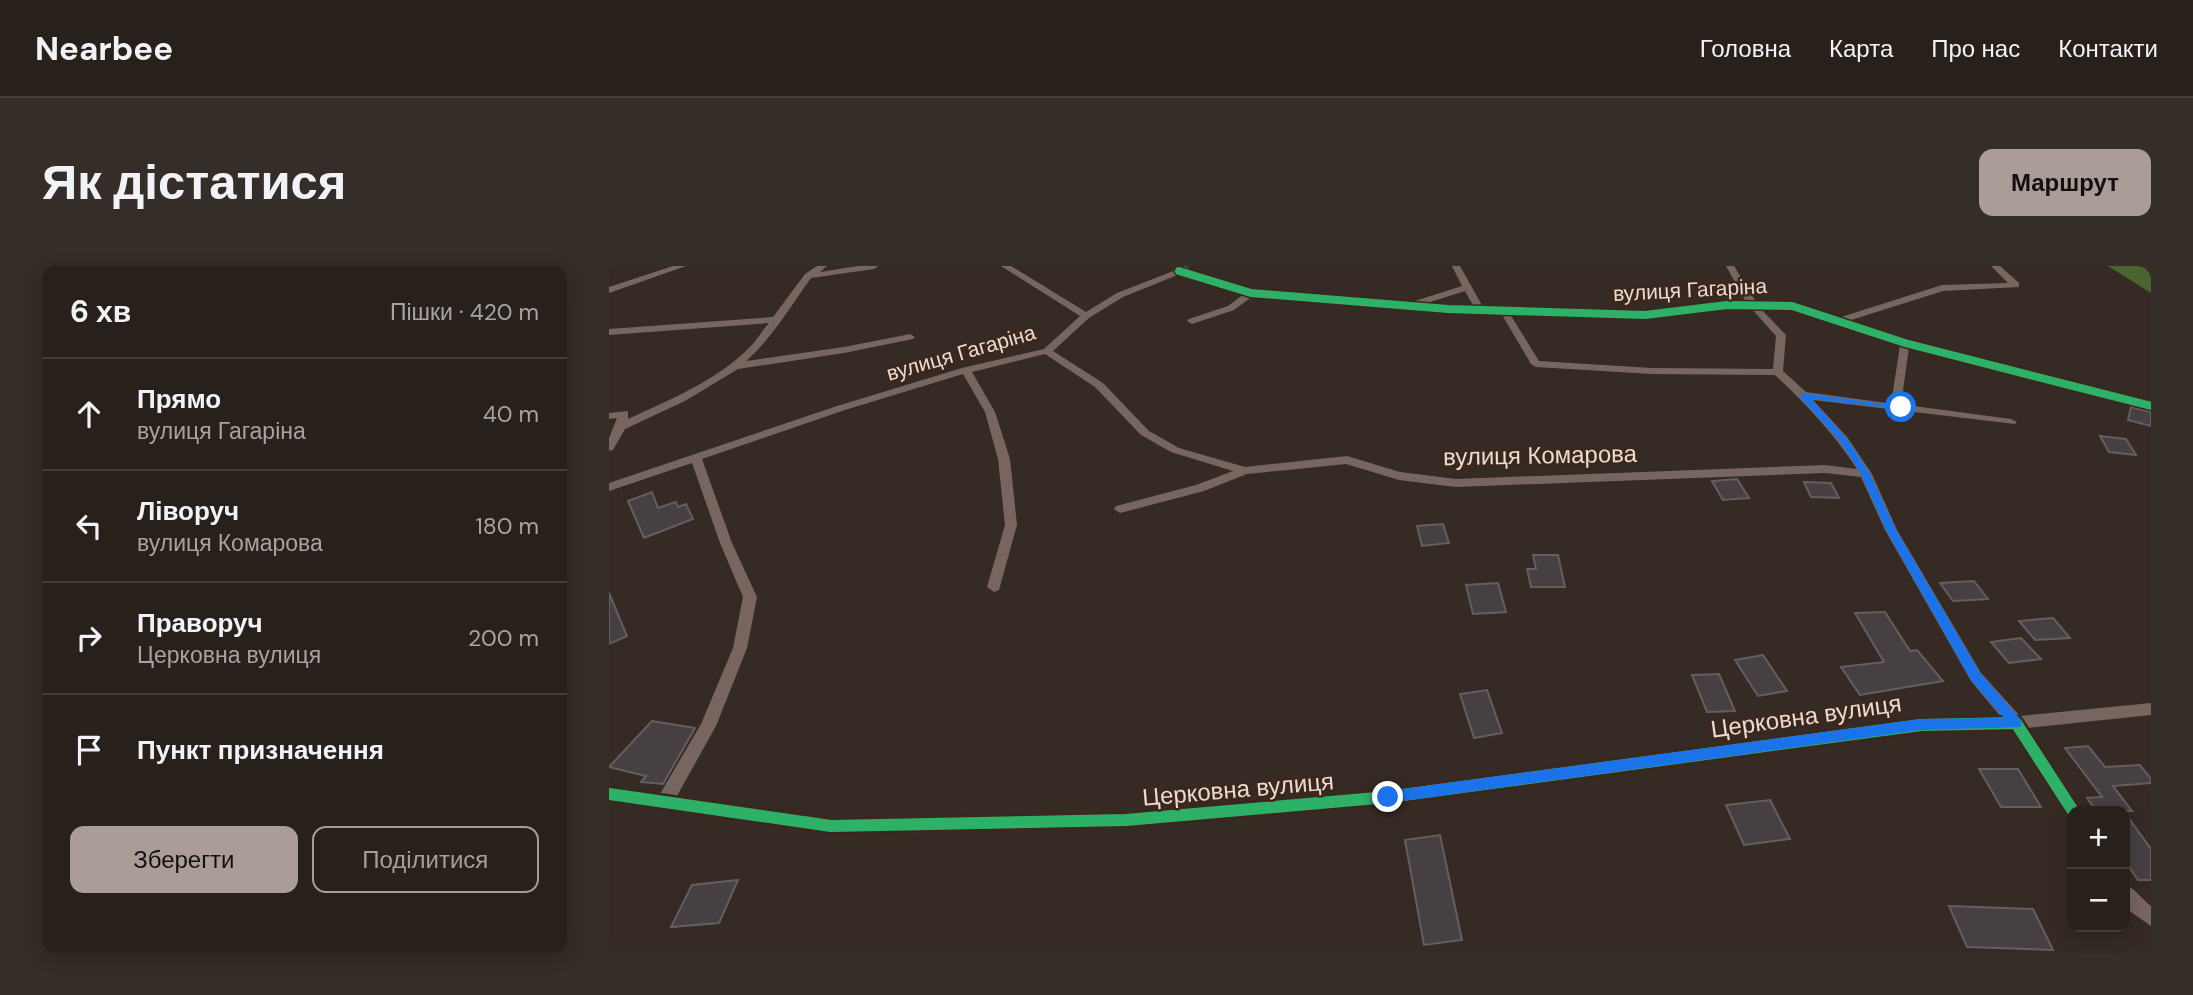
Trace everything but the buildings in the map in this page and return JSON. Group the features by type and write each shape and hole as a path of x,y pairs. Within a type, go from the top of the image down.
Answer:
{"street":[{"path":"609,290 683,266"},
{"path":"621,427 681,399 735,366 754,349 793,294 809,276 823,266"},
{"path":"809,276 874,266"},
{"path":"1005,266 1086,316"},
{"path":"1456,266 1480,310"},
{"name":"вулиця Гагаріна","path":"1730,266 1752,304 1781,335 1778,372"},
{"path":"1839,321 1942,288 2016,285 1995,266"},
{"name":"вулиця Гагаріна","path":"609,487 841,408 965,370 1047,351 1086,316 1121,295 1185,268 1251,293 1504,312 1645,315 1752,304 1792,306 1905,343 2151,406"},
{"path":"1410,306 1467,287"},
{"path":"1192,321 1231,308 1251,293"},
{"path":"1504,312 1536,364 1652,372 1778,372 1843,439 1865,474 1891,530 1976,677 2016,723 2070,806"},
{"path":"609,332 778,318"},
{"path":"735,366 845,350 909,337"},
{"path":"1901,407 1897,398 1905,343"},
{"name":"вулиця Комарова","path":"1047,351 1099,385 1145,433 1175,450 1245,471 1347,460 1399,476 1456,483 1825,469 1865,474"},
{"path":"965,370 991,412 1005,459 1011,525 994,587"},
{"path":"1803,396 2011,422"},
{"path":"609,416 624,414 621,427 609,448"},
{"path":"664,801 708,726 740,648 750,597 726,543 696,458"},
{"path":"1120,509 1200,488 1245,471"},
{"path":"2016,723 2151,709"},
{"name":"Церковна вулиця","path":"609,794 831,826 1126,820 1388,797 1921,725 2016,723"},
{"path":"2130,901 2151,917"}],"green space":[{"path":"2108,266 2151,266 2151,293"}],"cycle path":[{"path":"1179,271 1251,293 1448,309 1645,315 1727,305 1792,306 1905,343 2151,406"},
{"path":"609,794 831,826 1126,820 1388,797 1921,725 2016,723 2070,806"}],"route":[{"path":"1388,797 1921,725 2016,723 1976,677 1891,530 1865,474 1843,439 1803,396 1901,407"}]}
